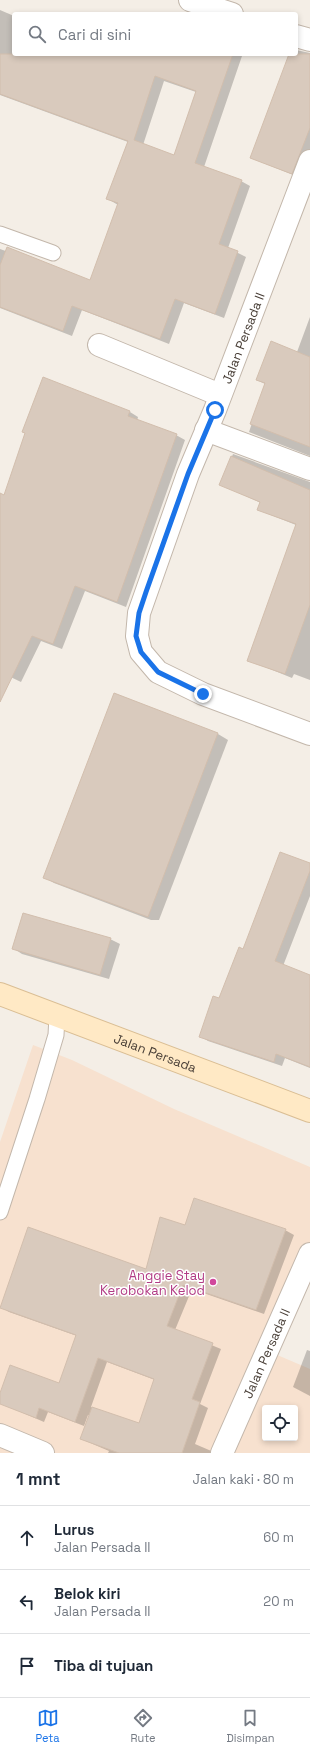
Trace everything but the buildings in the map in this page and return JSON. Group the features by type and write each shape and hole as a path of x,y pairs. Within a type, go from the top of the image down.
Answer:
{"street":[{"path":"190,0 226,12"},
{"path":"298,37 310,40"},
{"name":"Jalan Persada II","path":"310,161 188,474 139,613 136,636 141,652 158,672 203,694 310,734"},
{"path":"100,345 220,395"},
{"path":"206,430 310,469"},
{"name":"Jalan Persada","path":"0,994 310,1111"},
{"name":"Jalan Persada II","path":"222,1453 310,1254"},
{"path":"0,1435 43,1453"}],"lane":[{"path":"0,234 52,253"},
{"path":"0,1212 38,1099 56,1035 57,1016"}],"shaded area":[{"path":"33,1045 72,1060 174,1109 310,1167 310,1259 268,1351 310,1369 310,1453 0,1453 0,1142"}],"place":[{"name":"Anggie Stay Kerobokan Kelod","path":"213,1282"}],"route":[{"path":"203,694 158,672 141,652 136,636 139,613 146,592 188,474 215,410"}]}
